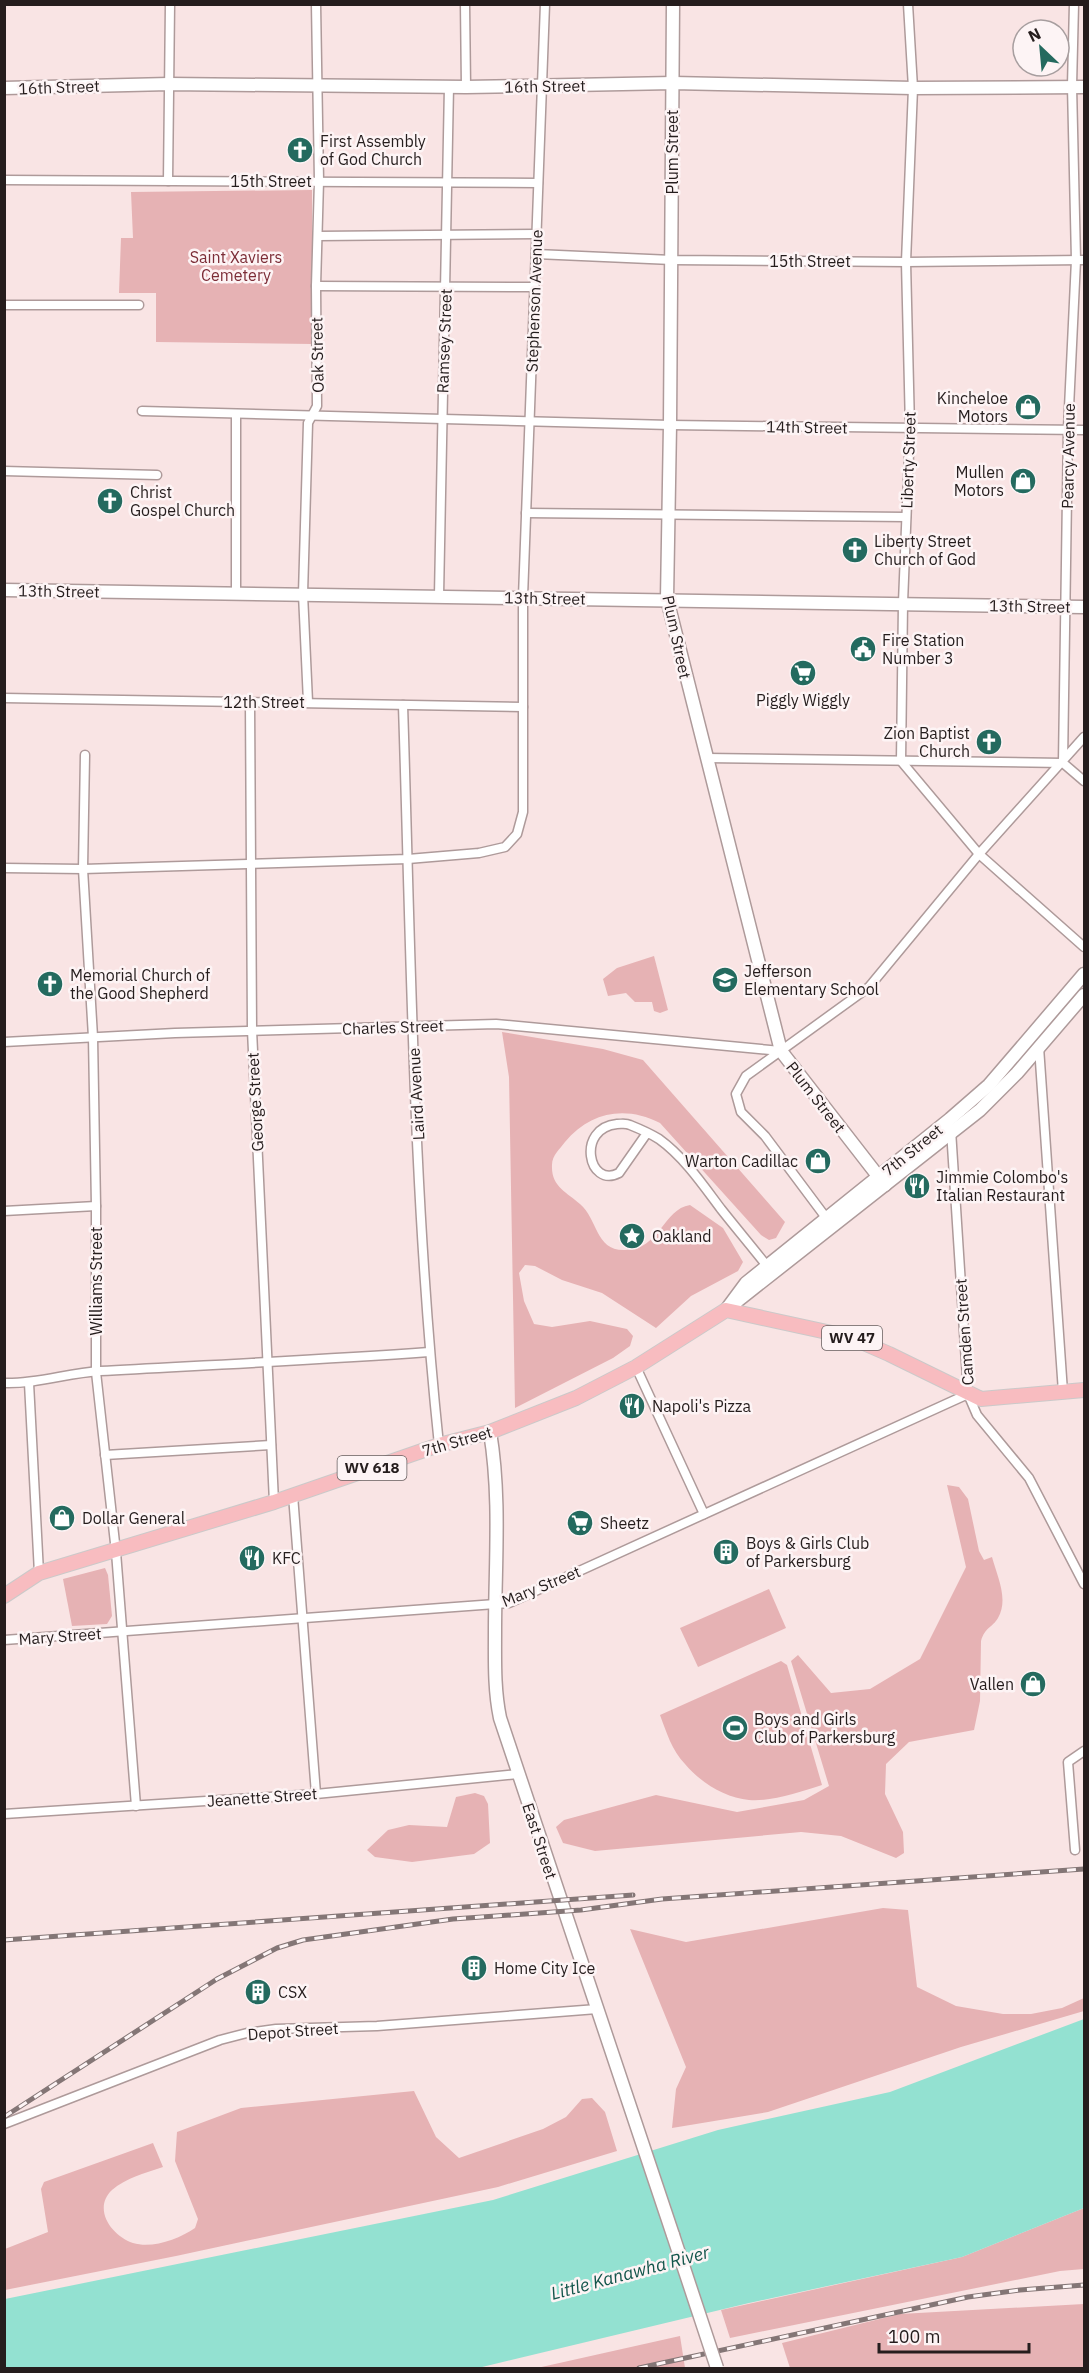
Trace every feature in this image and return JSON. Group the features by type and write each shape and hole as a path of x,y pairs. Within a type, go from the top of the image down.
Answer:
{"main road":[{"name":"WV 47","path":"726,1310 850,1337 981,1399 1084,1390"},
{"name":"7th Street","path":"4,1596 39,1573 116,1552 293,1496 439,1445 490,1432 576,1398 636,1367 726,1310"}],"street":[{"path":"168,181 170,4"},
{"name":"Oak Street","path":"308,702 303,594 308,423 317,406 316,286 319,182 316,4"},
{"path":"465,4 466,87"},
{"name":"Stephenson Avenue","path":"4,868 83,869 408,859 479,853 505,847 517,834 523,812 523,597 545,4"},
{"name":"Plum Street","path":"673,4 667,599 781,1051 882,1181"},
{"name":"Liberty Street","path":"901,761 903,603 910,428 906,261 913,88 908,4"},
{"name":"Pearcy Avenue","path":"1063,763 1068,429 1080,260 1078,86 1074,4"},
{"name":"16th Street","path":"4,88 169,84 466,87 673,84 913,88 1078,86"},
{"name":"Ramsey Street","path":"439,596 449,86"},
{"name":"15th Street","path":"4,180 538,183"},
{"path":"318,236 536,234"},
{"name":"15th Street","path":"536,254 672,260 1080,260"},
{"path":"316,286 534,287"},
{"path":"4,305 140,305"},
{"name":"14th Street","path":"142,411 670,425 1084,430"},
{"path":"236,414 237,593"},
{"path":"4,471 157,475"},
{"path":"526,513 906,517"},
{"name":"13th Street","path":"4,590 1084,607"},
{"name":"12th Street","path":"4,698 523,707"},
{"name":"George Street","path":"250,703 249,864 252,1030 274,1502"},
{"name":"Laird Avenue","path":"403,705 412,1026 429,1352 439,1445"},
{"path":"827,1219 765,1136 741,1112 736,1094 746,1076 869,987 979,855 1084,737"},
{"name":"Williams Street","path":"85,755 83,869 93,1037 96,1371 116,1552 136,1806"},
{"path":"706,758 1063,763 1084,781"},
{"path":"901,761 979,855 1084,947"},
{"name":"7th Street","path":"726,1310 882,1181 988,1085 1084,974"},
{"name":"7th Street","path":"726,1310 746,1283 767,1266 827,1219 951,1133 997,1094 1084,995"},
{"name":"Charles Street","path":"4,1042 252,1030 496,1024 781,1051"},
{"path":"1039,1047 1063,1392"},
{"name":"Camden Street","path":"950,1119 968,1394 977,1415 1029,1478 1084,1584"},
{"path":"647,1133 619,1173 612,1177 604,1176 592,1164 594,1136 606,1125 627,1123 660,1139 691,1171 767,1266"},
{"path":"4,1211 96,1206"},
{"path":"4,1383 29,1383 96,1371 267,1364 429,1352"},
{"path":"636,1367 704,1514"},
{"path":"29,1383 39,1573"},
{"name":"Mary Street","path":"4,1640 509,1603 968,1394"},
{"name":"East Street","path":"490,1432 494,1457 496,1519 496,1699 518,1774 717,2368"},
{"path":"105,1455 272,1445"},
{"path":"293,1496 316,1794"},
{"path":"1075,1850 1068,1761 1084,1751"},
{"name":"Jeanette Street","path":"4,1815 316,1794 518,1774"},
{"name":"Depot Street","path":"4,2124 220,2040 248,2032 377,2026 597,2009"}],"green space":[{"name":"Saint Xaviers Cemetery","path":"312,190 312,344 156,342 156,293 119,293 121,238 133,238 131,192"},
{"path":"654,956 668,1010 660,1013 654,1011 652,1002 635,1002 626,993 608,996 603,979 617,968"},
{"path":"502,1032 603,1049 643,1060 785,1222 776,1238 769,1240 761,1235 660,1123 647,1117 621,1113 609,1114 585,1124 557,1152 552,1161 552,1172 557,1184 586,1210 602,1240 615,1249 637,1248 654,1237 673,1214 690,1205 723,1228 743,1262 738,1271 691,1296 656,1328 602,1293 562,1280 535,1266 525,1265 519,1273 524,1301 534,1324 552,1327 590,1321 627,1329 633,1336 630,1346 613,1358 515,1408 509,1077"},
{"path":"947,1485 959,1487 968,1499 979,1551 984,1560 992,1557 1001,1588 1002,1603 998,1618 984,1633 981,1641 980,1701 974,1730 909,1742 886,1764 885,1794 903,1832 904,1853 896,1858 841,1836 801,1832 595,1851 563,1843 556,1827 564,1820 656,1795 737,1812 804,1800 829,1786 791,1661 798,1655 831,1693 870,1689 920,1659 966,1567"},
{"path":"105,1568 108,1575 112,1616 107,1624 72,1626 63,1579"},
{"path":"769,1589 786,1628 698,1667 680,1628"},
{"name":"Boys and Girls Club of Parkersburg","path":"781,1661 787,1665 822,1785 767,1799 749,1800 731,1796 698,1777 680,1759 660,1715"},
{"path":"475,1793 484,1796 488,1804 490,1843 474,1854 412,1862 375,1857 367,1850 388,1830 409,1825 447,1827 456,1797"},
{"path":"883,1908 908,1910 917,1987 956,2006 1003,2014 1031,2014 1062,2008 1084,1998 1084,2011 961,2047 768,2112 672,2128 676,2089 686,2067 630,1929 686,1942"},
{"path":"414,2091 436,2137 459,2158 543,2129 566,2117 582,2099 592,2098 605,2112 617,2151 498,2187 5,2290 5,2249 48,2232 41,2189 44,2182 153,2143 163,2167 117,2186 106,2197 104,2213 112,2228 125,2239 140,2245 157,2244 181,2236 195,2228 198,2219 175,2161 177,2132 241,2108"},
{"path":"1084,2208 1084,2269 1060,2271 730,2338 721,2310 962,2257"},
{"path":"1084,2304 1084,2368 790,2368 782,2343 900,2314"},
{"path":"680,2336 685,2368 537,2368"}],"water":[{"name":"Little Kanawha River","path":"1084,2019 1084,2208 962,2257 749,2303 478,2368 5,2368 5,2299 493,2200 718,2130 890,2092"}],"railway":[{"path":"4,2117 217,1979 277,1948 303,1940 453,1919 581,1910 662,1899 1084,1869"},
{"path":"4,1940 633,1895"},
{"path":"639,2368 968,2297 1084,2285"}],"place":[{"name":"First Assembly of God Church","path":"300,150"},
{"name":"Kincheloe Motors","path":"1028,407"},
{"name":"Mullen Motors","path":"1023,481"},
{"name":"Christ Gospel Church","path":"110,501"},
{"name":"Liberty Street Church of God","path":"855,550"},
{"name":"Fire Station Number 3","path":"863,649"},
{"name":"Piggly Wiggly","path":"803,673"},
{"name":"Zion Baptist Church","path":"989,742"},
{"name":"Jefferson Elementary School","path":"725,980"},
{"name":"Memorial Church of the Good Shepherd","path":"50,984"},
{"name":"Warton Cadillac","path":"818,1161"},
{"name":"Jimmie Colombo's Italian Restaurant","path":"917,1186"},
{"name":"Oakland","path":"632,1236"},
{"name":"Napoli's Pizza","path":"632,1406"},
{"name":"Dollar General","path":"62,1518"},
{"name":"Sheetz","path":"580,1523"},
{"name":"Boys & Girls Club of Parkersburg","path":"726,1552"},
{"name":"KFC","path":"252,1558"},
{"name":"Vallen","path":"1033,1684"},
{"name":"Boys and Girls Club of Parkersburg","path":"735,1728"},
{"name":"Home City Ice","path":"474,1968"},
{"name":"CSX","path":"258,1992"}]}
